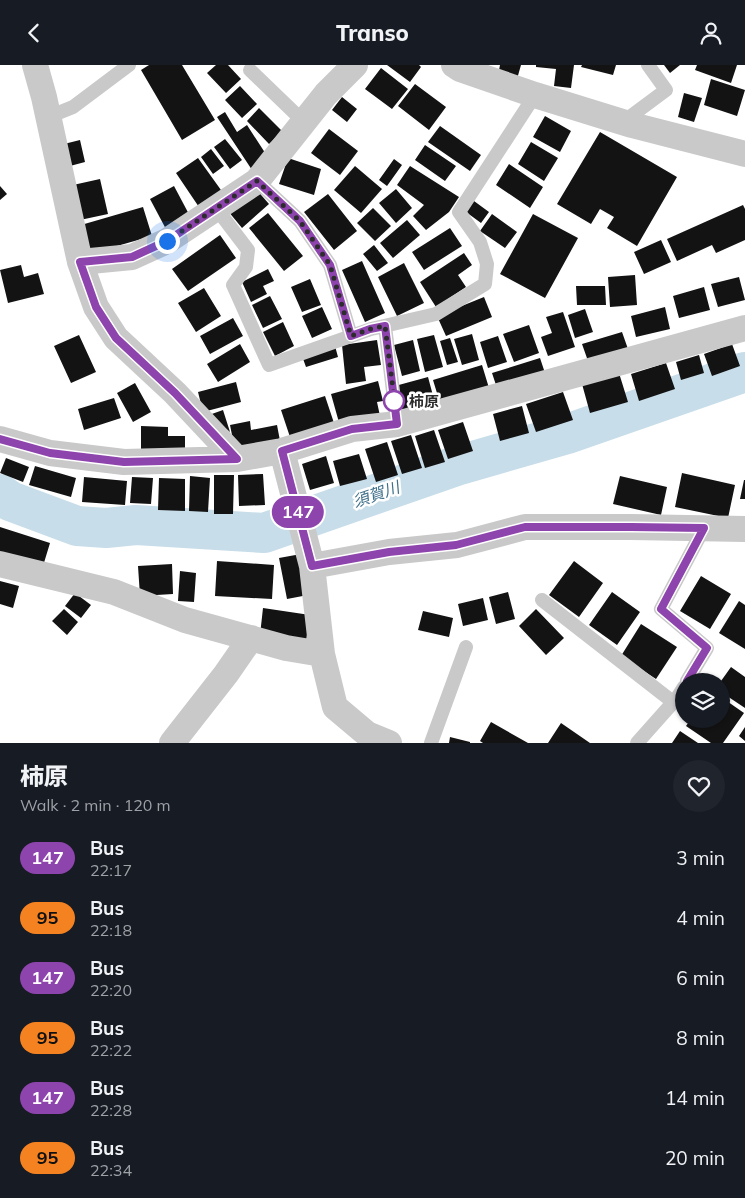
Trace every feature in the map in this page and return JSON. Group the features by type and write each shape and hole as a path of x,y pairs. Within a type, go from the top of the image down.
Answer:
{"street":[{"path":"35,65 80,262 96,307 116,338 175,393 237,459"},
{"path":"80,262 132,257 167,241 257,181 326,94 355,65"},
{"path":"454,65 460,69 535,95 623,122 745,154"},
{"path":"0,439 50,453 124,462 237,459 282,451 352,429 397,424 745,328"},
{"path":"282,451 309,556 322,654 335,707 367,734 389,743"},
{"path":"309,556 389,552 456,545 525,527 745,529"},
{"path":"0,564 114,593 185,620 286,648 322,654"},
{"path":"172,743 226,674 251,638"}],"lane":[{"path":"48,117 73,107 129,65"},
{"path":"623,122 666,90 648,65"},
{"path":"250,70 304,122"},
{"path":"216,208 248,250 246,267 234,285 269,365 370,329 436,314 485,284 487,265 480,242 459,212 535,95"},
{"path":"257,181 300,221 330,265 351,336"},
{"path":"385,326 397,424"},
{"path":"692,673 707,648 661,609 704,528"},
{"path":"542,600 674,702 637,743"},
{"path":"431,743 466,647"}],"building":[{"path":"149,65 182,65 215,120 182,140 141,70"},
{"path":"216,65 228,65 241,79 226,93 207,73"},
{"path":"387,65 419,65 421,67 410,82"},
{"path":"500,65 521,65 517,79 498,75"},
{"path":"536,65 574,65 571,88 554,86 556,69 536,67"},
{"path":"582,65 616,65 613,75 581,67"},
{"path":"664,65 680,65 670,73"},
{"path":"697,65 737,65 731,83 695,70"},
{"path":"381,68 408,89 392,109 365,89"},
{"path":"711,79 745,90 737,116 704,105"},
{"path":"415,84 446,107 429,130 398,106"},
{"path":"240,86 257,104 242,118 225,100"},
{"path":"684,93 702,98 694,122 678,117"},
{"path":"342,97 357,109 347,122 332,110"},
{"path":"259,108 282,131 269,144 247,121"},
{"path":"225,112 237,132 247,125 271,162 254,173 217,117"},
{"path":"545,116 571,131 560,152 533,137"},
{"path":"440,126 481,155 470,171 428,142"},
{"path":"329,129 358,151 340,175 311,153"},
{"path":"600,132 677,177 637,246 607,228 614,217 600,209 591,224 557,204"},
{"path":"225,139 242,160 230,169 214,147"},
{"path":"80,140 85,162 70,166 64,144"},
{"path":"531,142 558,158 544,181 518,164"},
{"path":"425,145 456,166 445,181 415,160"},
{"path":"211,149 224,166 213,174 201,157"},
{"path":"198,158 226,197 203,213 176,173"},
{"path":"288,158 321,169 314,195 279,184"},
{"path":"394,159 402,165 387,186 379,180"},
{"path":"509,164 543,187 530,208 496,185"},
{"path":"355,166 382,189 361,213 334,190"},
{"path":"410,166 459,197 449,212 426,230 413,216 424,205 397,185"},
{"path":"100,179 108,214 80,220 73,185"},
{"path":"0,186 7,194 0,200"},
{"path":"174,186 191,218 167,231 150,199"},
{"path":"255,188 269,204 242,228 228,211"},
{"path":"396,189 412,208 396,223 379,203"},
{"path":"328,194 357,231 334,250 304,212"},
{"path":"474,201 489,212 481,223 466,212"},
{"path":"743,205 745,209 745,240 716,253 712,245 677,261 667,239"},
{"path":"143,207 152,236 89,254 81,225"},
{"path":"373,208 391,226 375,241 357,223"},
{"path":"268,213 303,256 284,271 249,228"},
{"path":"492,214 517,232 505,248 480,231"},
{"path":"533,214 578,238 545,298 500,274"},
{"path":"407,220 420,235 393,258 380,243"},
{"path":"450,228 462,246 424,270 412,252"},
{"path":"220,235 236,258 188,291 172,269"},
{"path":"661,240 671,262 644,274 634,252"},
{"path":"374,245 388,263 377,271 363,254"},
{"path":"464,253 472,265 458,275 466,287 436,307 420,282"},
{"path":"362,261 385,313 365,322 342,270"},
{"path":"404,263 424,303 397,316 378,277"},
{"path":"21,265 24,277 38,273 44,294 8,303 0,270"},
{"path":"268,269 274,281 263,286 267,294 251,302 242,282"},
{"path":"635,275 637,305 610,307 608,277"},
{"path":"739,277 745,300 718,307 711,284"},
{"path":"310,279 321,305 302,312 291,287"},
{"path":"576,286 605,286 606,305 577,305"},
{"path":"704,287 710,310 679,318 673,296"},
{"path":"204,288 221,316 196,332 178,303"},
{"path":"270,296 282,319 263,328 252,305"},
{"path":"484,297 492,317 446,336 437,316"},
{"path":"322,307 332,329 312,338 302,316"},
{"path":"665,307 670,329 636,337 631,316"},
{"path":"585,309 593,332 575,338 568,315"},
{"path":"563,312 575,347 548,356 541,337 552,333 546,317"},
{"path":"233,318 243,336 210,354 200,336"},
{"path":"283,322 294,346 275,356 263,332"},
{"path":"529,325 539,353 514,362 503,334"},
{"path":"622,332 628,349 588,361 582,344"},
{"path":"472,334 479,360 462,365 454,339"},
{"path":"79,335 96,372 71,383 54,346"},
{"path":"434,335 443,367 425,372 417,339"},
{"path":"498,336 507,362 488,368 480,342"},
{"path":"450,338 458,362 447,365 440,341"},
{"path":"377,340 381,365 364,367 366,381 346,384 342,345"},
{"path":"413,340 420,371 402,376 394,345"},
{"path":"240,344 250,362 218,382 207,364"},
{"path":"732,344 740,366 712,376 704,354"},
{"path":"335,346 338,357 306,367 302,356"},
{"path":"699,355 704,373 681,380 676,362"},
{"path":"540,358 545,373 497,388 492,373"},
{"path":"666,363 675,389 639,401 631,374"},
{"path":"482,365 489,388 440,403 433,380"},
{"path":"619,373 628,402 590,413 582,384"},
{"path":"428,377 435,403 402,413 395,386"},
{"path":"378,381 383,401 377,402 380,416 340,426 331,394"},
{"path":"236,382 241,402 203,412 198,392"},
{"path":"135,383 151,412 133,422 117,393"},
{"path":"563,392 573,420 536,432 526,404"},
{"path":"325,396 334,423 290,437 281,410"},
{"path":"114,398 121,418 84,430 78,409"},
{"path":"522,406 529,433 500,441 493,414"},
{"path":"223,410 230,432 209,415"},
{"path":"250,421 251,430 277,425 281,446 236,455 230,425"},
{"path":"463,422 473,451 448,459 438,430"},
{"path":"141,426 168,427 168,436 185,436 185,453 141,453"},
{"path":"434,430 445,462 425,468 415,436"},
{"path":"411,435 422,468 402,474 391,441"},
{"path":"387,442 398,475 376,482 365,449"},
{"path":"359,454 367,479 340,486 333,461"},
{"path":"326,456 334,483 310,490 302,464"},
{"path":"6,458 29,467 23,482 0,473"},
{"path":"35,466 76,478 71,497 29,485"},
{"path":"682,473 735,485 728,518 675,507"},
{"path":"263,474 265,505 239,506 238,475"},
{"path":"214,475 234,475 233,514 214,514"},
{"path":"190,476 210,478 208,512 189,511"},
{"path":"620,476 667,487 661,515 613,504"},
{"path":"84,477 127,481 125,505 82,502"},
{"path":"132,477 153,478 151,504 130,503"},
{"path":"159,478 185,479 185,511 158,510"},
{"path":"744,480 745,499 740,499"},
{"path":"0,527 50,543 43,566 0,552"},
{"path":"301,554 308,595 287,599 279,558"},
{"path":"217,561 274,565 272,599 215,596"},
{"path":"574,561 603,583 579,617 549,595"},
{"path":"172,564 173,594 140,596 138,566"},
{"path":"180,571 196,573 194,602 178,601"},
{"path":"701,576 731,594 710,629 680,611"},
{"path":"0,581 19,586 13,608 0,604"},
{"path":"508,592 515,619 496,624 489,597"},
{"path":"612,592 640,612 617,645 589,625"},
{"path":"75,593 91,605 81,618 65,606"},
{"path":"483,598 488,620 463,626 458,604"},
{"path":"739,601 745,605 745,649 719,633"},
{"path":"263,608 310,615 306,641 260,635"},
{"path":"64,609 78,622 67,635 52,621"},
{"path":"536,609 564,638 546,655 519,626"},
{"path":"423,611 453,618 449,637 418,630"},
{"path":"641,624 677,647 656,679 621,656"},
{"path":"731,667 745,677 745,708 730,698 730,673 727,673"},
{"path":"730,703 744,713 723,743 711,743 689,728 730,728"},
{"path":"491,722 528,743 483,743 480,741"},
{"path":"561,723 590,743 548,743"},
{"path":"745,727 745,741 739,736"},
{"path":"680,731 698,743 672,743"},
{"path":"450,737 470,742 470,743 449,743"}],"waterway":[{"name":"須賀川","path":"0,494 10,501 77,526 106,528 136,525 264,533 456,466 567,434 745,372"}],"bus line":[{"name":"147","path":"0,439 50,453 124,462 237,459 175,393 116,338 96,307 80,262 132,257 167,241 257,181 300,221 330,265 351,336 385,326 397,424 352,429 282,451 312,566 389,552 456,545 525,527 704,528 661,609 707,648 692,673"}],"place":[{"name":"柿原","path":"394,401"}],"route":[{"path":"167,241 257,181 300,221 330,265 351,336 385,326 395,405 394,401"}]}
